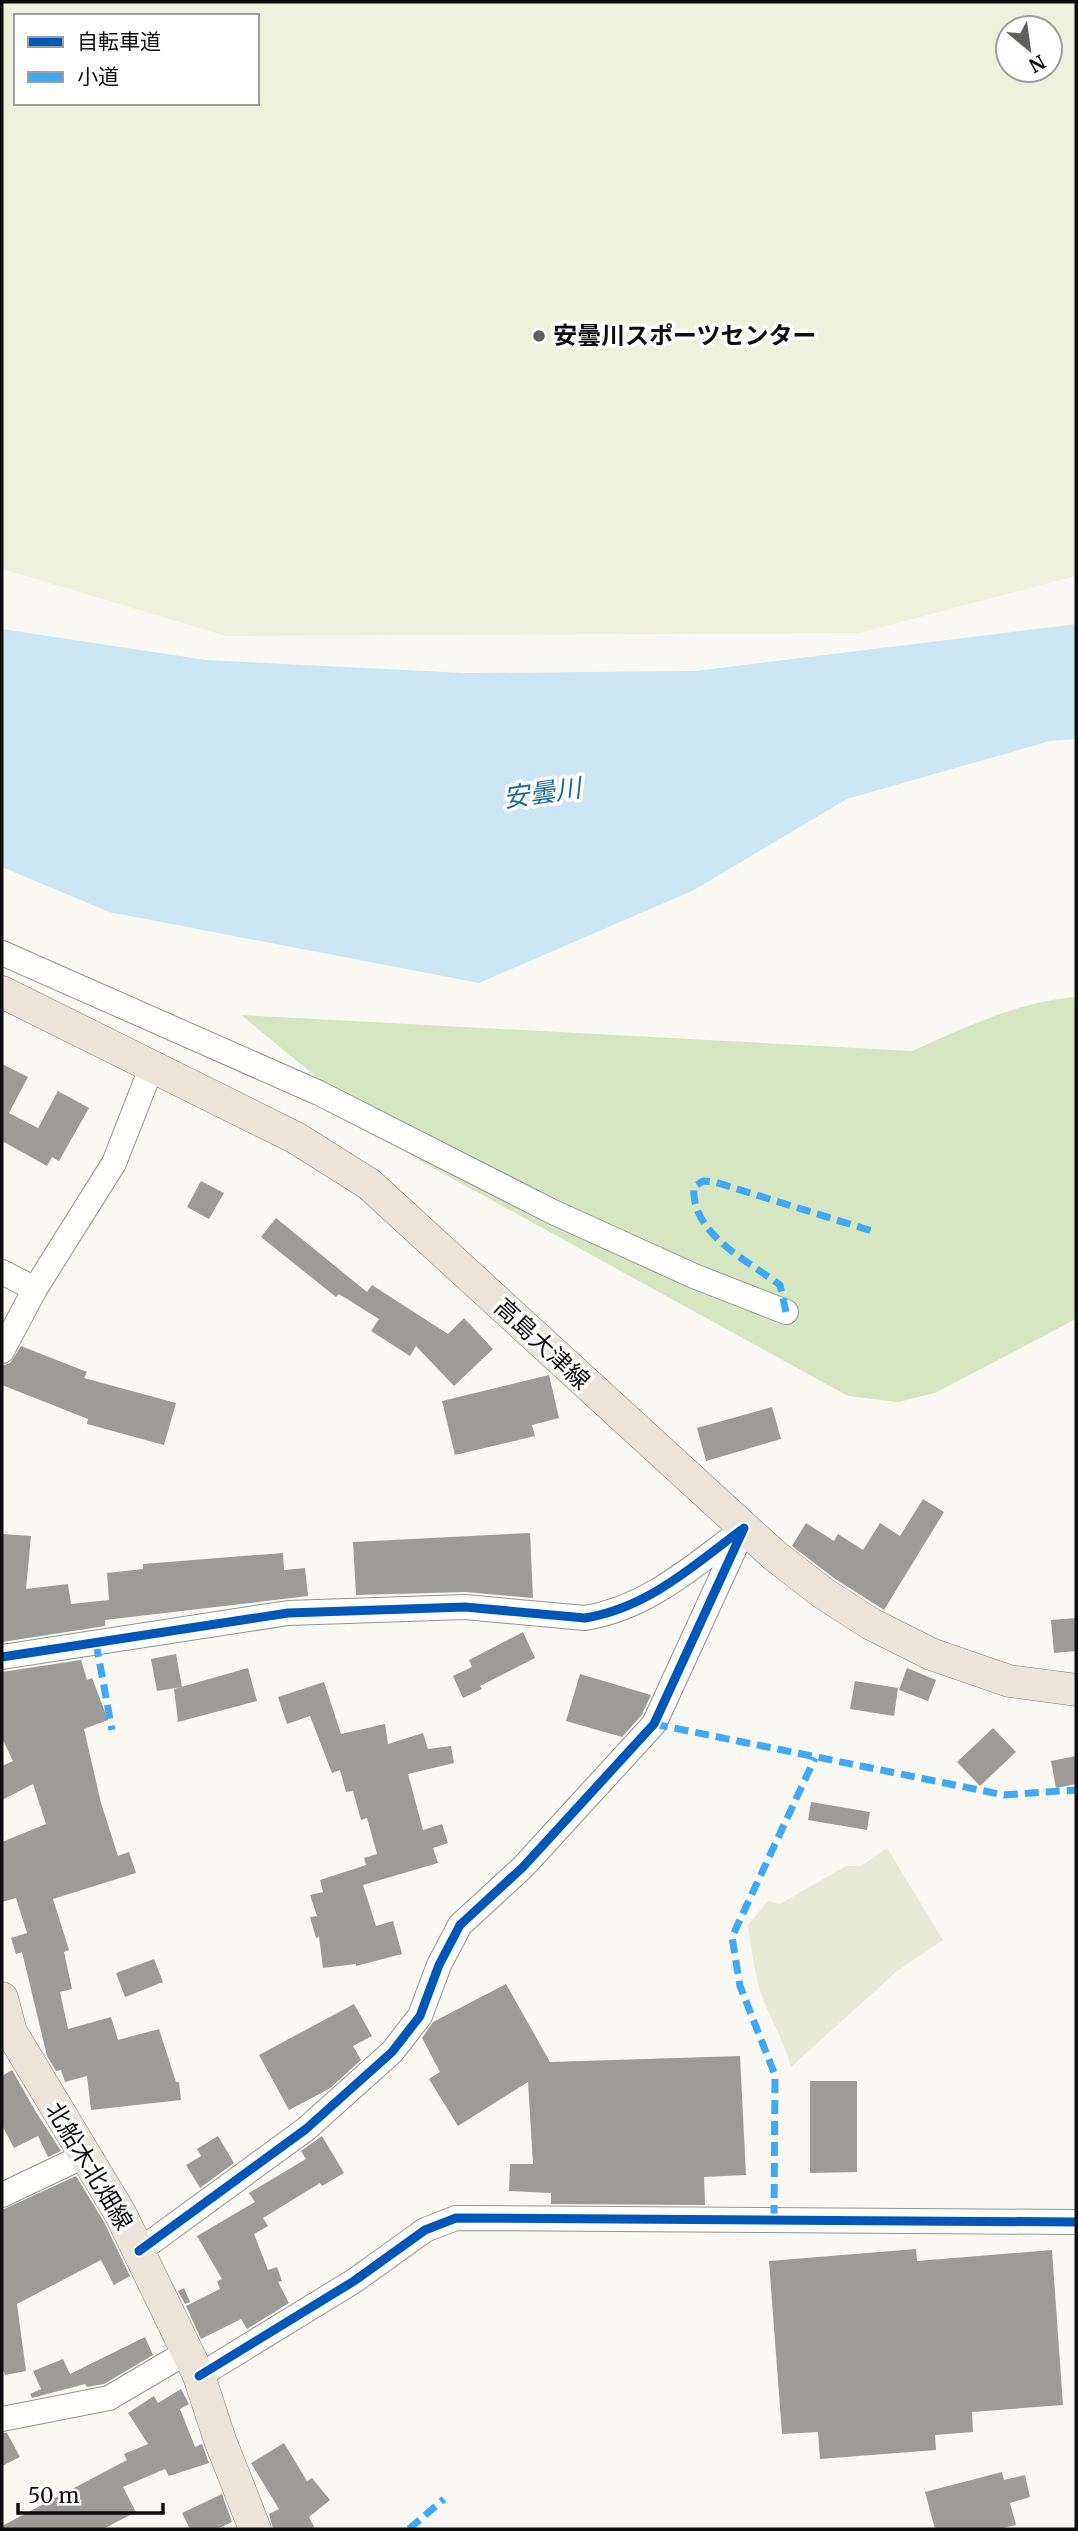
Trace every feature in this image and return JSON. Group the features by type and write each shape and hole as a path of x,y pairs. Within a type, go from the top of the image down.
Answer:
{"main road":[{"name":"高島大津線","path":"2,992 296,1138 369,1184 744,1528 823,1593 871,1624 931,1654 1009,1681 1076,1690"},
{"name":"北船木北畑線","path":"2,1997 6,2032 85,2156 139,2251 193,2363 255,2529"}],"street":[{"path":"2,953 319,1093 553,1212 694,1276 786,1312"},
{"path":"2,1351 35,1289 114,1163 152,1066"},
{"path":"2,1272 35,1289"},
{"path":"2,1657 289,1613 466,1607 585,1618 656,1595 744,1528"},
{"path":"139,2251 306,2129 392,2052 420,2016 439,1965 460,1925 523,1867 654,1724 744,1528"},
{"path":"2,2195 85,2156"},
{"path":"2,2419 109,2398 193,2363 312,2308 425,2230 456,2218 1076,2222"}],"green space":[{"name":"安曇川スポーツセンター","path":"2,2 1076,2 1076,576 859,633 226,636 2,569"},
{"path":"1076,997 1076,1319 935,1393 898,1402 848,1396 415,1158 241,1015 912,1051 1012,1010"},
{"path":"887,1848 943,1940 897,1971 791,2067 759,1987 748,1925 768,1901 780,1904 846,1866 861,1866"}],"water":[{"name":"安曇川","path":"1076,624 1076,739 1050,741 847,799 694,890 479,983 109,912 2,867 2,629 206,660 465,673 696,671"}],"building":[{"path":"2,1064 28,1077 9,1113 38,1128 58,1091 89,1108 59,1161 52,1157 47,1166 2,1141"},
{"path":"201,1181 224,1193 209,1219 187,1207"},
{"path":"276,1218 367,1292 372,1285 448,1334 464,1318 493,1349 454,1386 416,1346 410,1356 371,1331 379,1319 339,1294 336,1297 261,1237"},
{"path":"21,1346 87,1372 84,1378 176,1403 164,1445 87,1424 88,1419 2,1385 2,1366 10,1363"},
{"path":"549,1375 559,1418 532,1425 535,1436 455,1455 442,1401"},
{"path":"772,1407 781,1439 706,1461 697,1428"},
{"path":"923,1499 944,1512 884,1610 834,1578 792,1546 806,1523 834,1541 838,1534 863,1550 880,1523 900,1536"},
{"path":"530,1533 533,1598 465,1592 356,1595 353,1542"},
{"path":"2,1534 31,1536 26,1589 68,1584 71,1604 109,1600 107,1573 143,1569 143,1564 283,1553 284,1570 305,1568 308,1596 105,1620 105,1626 2,1642"},
{"path":"1076,1618 1076,1651 1054,1653 1051,1620"},
{"path":"523,1632 535,1658 480,1686 482,1689 463,1698 453,1676 472,1667 469,1660"},
{"path":"176,1654 182,1687 157,1691 151,1659"},
{"path":"81,1660 87,1680 92,1678 108,1720 84,1729 101,1803 118,1856 129,1852 136,1873 53,1899 69,1950 64,1952 72,1989 60,1992 68,2029 111,2017 118,2040 159,2029 176,2082 179,2082 181,2100 91,2110 87,2076 65,2082 61,2070 56,2071 47,2056 22,1952 16,1954 11,1938 27,1933 16,1898 2,1902 2,1842 46,1824 33,1784 2,1800 2,1766 13,1761 2,1738 2,1672"},
{"path":"248,1668 257,1701 178,1722 174,1689"},
{"path":"907,1668 936,1680 928,1701 899,1690"},
{"path":"580,1674 651,1695 641,1716 622,1737 566,1721"},
{"path":"855,1681 898,1688 894,1716 850,1709"},
{"path":"324,1682 341,1734 385,1724 388,1744 423,1733 428,1749 451,1746 454,1763 408,1774 423,1830 442,1824 448,1843 433,1848 438,1863 363,1885 376,1926 393,1921 402,1954 356,1966 323,1968 319,1937 316,1938 310,1917 317,1916 310,1895 323,1892 320,1880 366,1865 364,1858 377,1854 367,1818 361,1820 353,1791 346,1792 340,1770 332,1773 310,1716 287,1724 278,1697"},
{"path":"993,1728 1016,1752 980,1786 957,1762"},
{"path":"1076,1756 1076,1784 1056,1788 1051,1761"},
{"path":"811,1802 870,1812 867,1830 808,1820"},
{"path":"154,1959 163,1982 125,1997 116,1973"},
{"path":"506,1984 550,2062 740,2056 746,2175 704,2177 705,2205 551,2204 551,2193 509,2191 510,2164 533,2164 528,2082 458,2126 429,2079 440,2072 422,2038 433,2022"},
{"path":"354,2004 372,2036 353,2046 361,2060 329,2089 289,2110 259,2055"},
{"path":"12,2070 61,2151 48,2157 38,2136 14,2148 2,2125 2,2076"},
{"path":"810,2081 857,2081 857,2172 810,2173"},
{"path":"218,2136 234,2163 200,2188 186,2165 201,2156 197,2149"},
{"path":"322,2136 344,2173 322,2186 320,2183 263,2218 268,2226 254,2234 268,2270 277,2267 282,2281 278,2282 289,2303 247,2329 241,2319 201,2339 186,2306 220,2289 217,2281 222,2279 197,2236 255,2202 249,2193 306,2159 301,2151"},
{"path":"76,2176 104,2222 130,2276 114,2285 101,2260 17,2304 26,2371 5,2375 2,2367 2,2210"},
{"path":"916,2249 917,2261 1052,2250 1063,2405 972,2412 973,2432 935,2435 936,2450 820,2459 818,2432 782,2434 769,2261"},
{"path":"184,2288 190,2302 185,2304 178,2291"},
{"path":"145,2337 153,2355 104,2384 87,2387 85,2384 32,2398 30,2394 41,2389 33,2371 63,2359 70,2374"},
{"path":"181,2389 189,2404 180,2409 195,2447 202,2444 209,2463 169,2476 165,2469 123,2487 136,2512 103,2529 2,2529 2,2526 127,2460 124,2454 148,2444 128,2413 154,2396 158,2403"},
{"path":"2,2433 7,2433 20,2457 2,2466"},
{"path":"284,2443 307,2481 312,2478 330,2500 309,2517 315,2529 273,2529 269,2514 279,2509 251,2463"},
{"path":"1002,2472 1004,2480 1025,2475 1030,2497 1010,2503 1016,2525 998,2529 935,2529 925,2492"},
{"path":"222,2494 232,2522 217,2529 190,2529 182,2513"}],"marked path":[{"path":"786,1312 780,1285 738,1256 711,1232 695,1203 694,1187 703,1181 715,1182 872,1231"},
{"path":"96,1643 112,1730"},
{"path":"654,1724 1004,1795 1076,1790"},
{"path":"774,2219 775,2075 740,1986 732,1937 815,1758"},
{"path":"409,2529 444,2499"}],"cycle path":[{"path":"139,2251 306,2129 392,2052 420,2016 439,1965 460,1925 523,1867 654,1724 744,1528"},
{"path":"2,1657 288,1613 465,1607 585,1618 607,1613 649,1596 741,1530"},
{"path":"199,2376 354,2281 425,2230 456,2218 1076,2222"}],"place":[{"name":"安曇川スポーツセンター","path":"539,336"}]}
